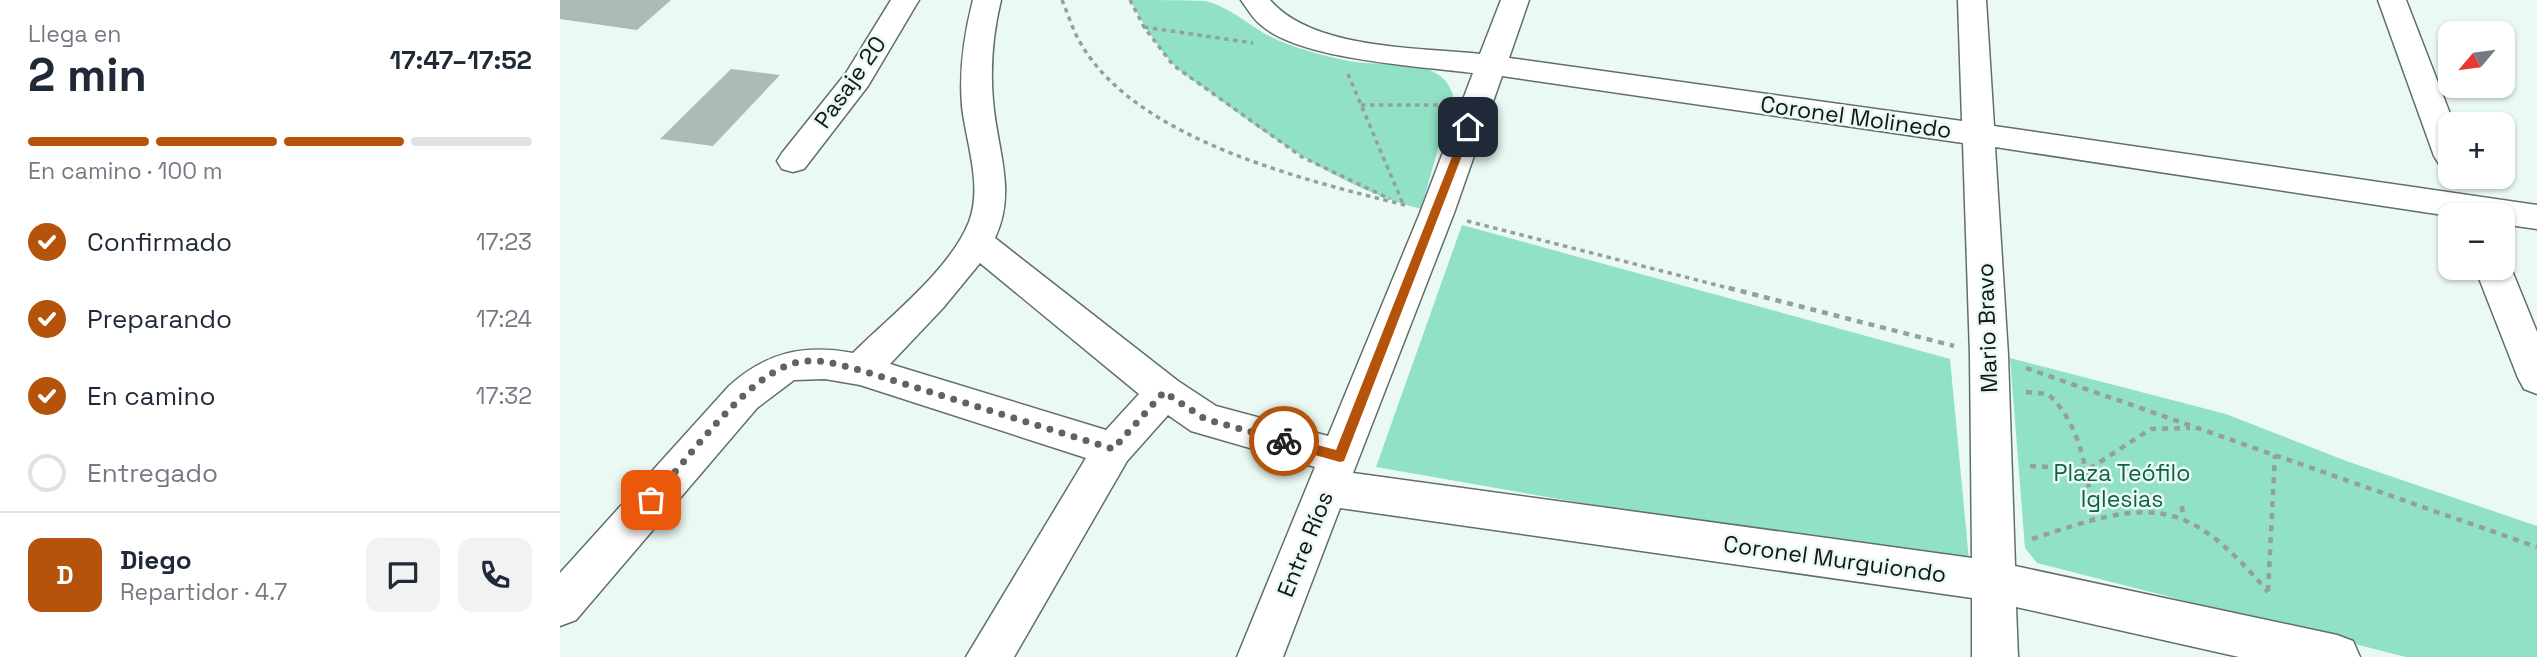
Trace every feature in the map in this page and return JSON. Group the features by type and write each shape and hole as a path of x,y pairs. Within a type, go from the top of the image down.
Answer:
{"street":[{"name":"Pasaje 20","path":"793,162 857,79 905,0"},
{"path":"860,370 959,266 977,242 987,219 991,196 976,91 980,29 987,0"},
{"name":"Coronel Molinedo","path":"1255,0 1271,19 1294,33 1339,47 1491,65 1977,134 2438,206"},
{"name":"Entre Ríos","path":"1259,657 1334,472 1420,209 1476,105 1515,0"},
{"name":"Mario Bravo","path":"1972,0 1989,355 1991,566 1995,657"},
{"path":"2392,0 2438,124"},
{"name":"Coronel Molinedo","path":"2515,215 2537,217"},
{"name":"Coronel Murguiondo","path":"977,242 1164,392 1205,419 1334,472 1991,566 2265,641 2337,657"},
{"path":"2498,280 2537,378"},
{"path":"560,605 760,379 796,362 818,361 860,370 1113,449"},
{"path":"989,657 1113,449 1164,392"}],"path":[{"path":"1062,0 1067,19 1082,49 1106,79 1150,111 1212,146 1294,177 1989,355 2537,547"},
{"path":"1130,0 1144,27 1173,65 1303,157 1420,209"},
{"path":"1144,27 1262,44"},
{"path":"1339,47 1361,104 1420,209"},
{"path":"1361,104 1476,105"},
{"path":"1990,393 2037,392 2055,399 2063,409 2087,470 2093,519"},
{"path":"1990,463 2087,470 2107,460 2151,429 2167,426 2198,428"},
{"path":"2265,641 2275,455"},
{"path":"2182,506 2183,518"},
{"path":"1991,566 2093,519 2136,514 2183,518 2202,527 2228,549 2268,592"}],"green space":[{"path":"1130,0 1206,1 1230,11 1267,35 1307,51 1363,63 1409,65 1436,73 1446,82 1453,95 1421,209 1393,201 1338,177 1287,147 1238,113 1172,63 1149,33"},
{"path":"1462,225 1950,359 1970,571 1376,467"},
{"name":"Plaza Teófilo Iglesias","path":"2010,358 2226,414 2349,462 2537,526 2537,657 2406,657 2037,563 2025,548"}],"building":[{"path":"560,0 671,0 637,30 560,19"},
{"path":"731,69 780,75 713,146 660,139"}],"way so far":[{"path":"651,500 760,379 796,362 818,361 860,370 1113,449 1164,392 1192,413 1205,419 1284,441"}],"route":[{"path":"1284,441 1340,457 1437,213 1468,127"}]}
